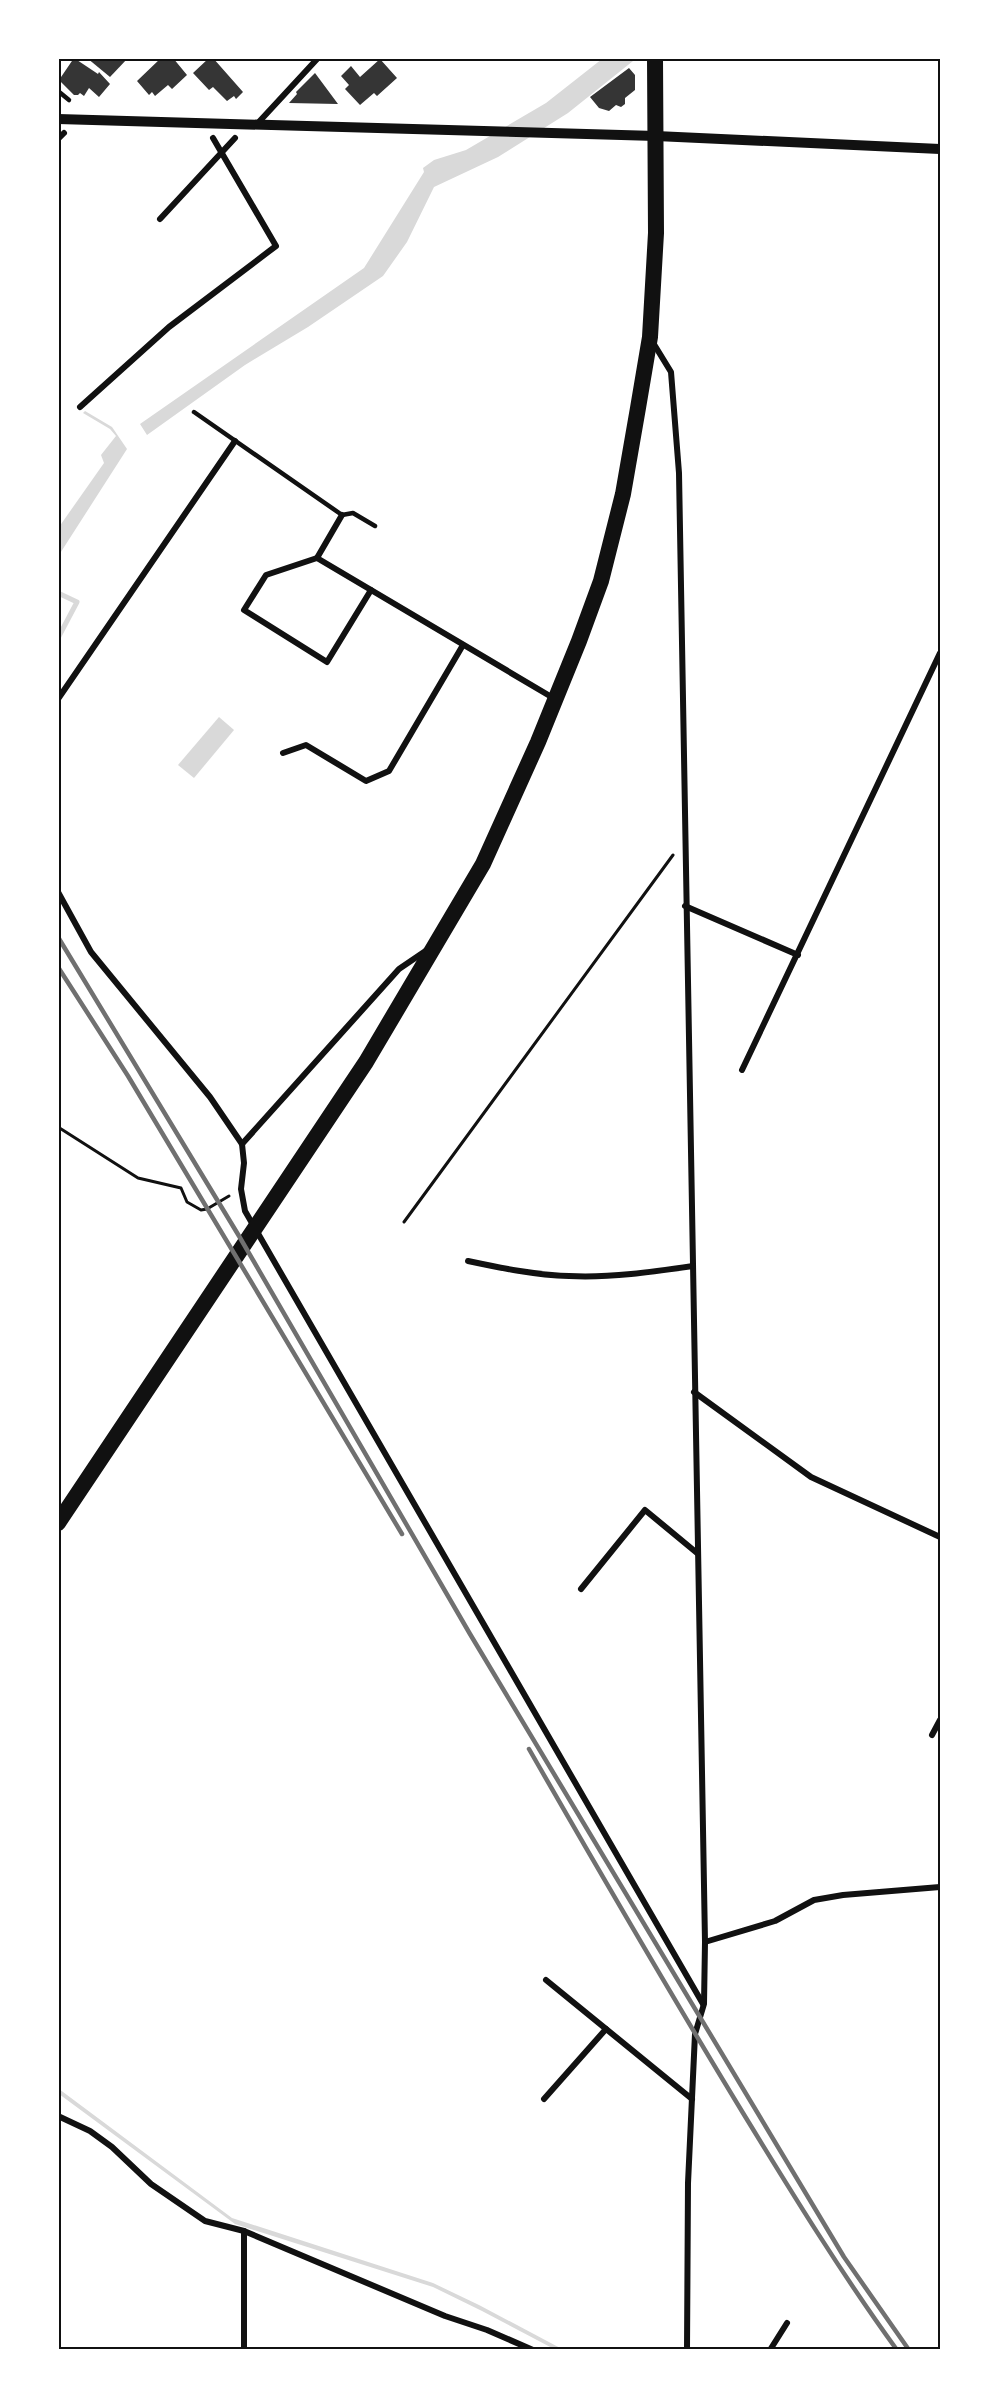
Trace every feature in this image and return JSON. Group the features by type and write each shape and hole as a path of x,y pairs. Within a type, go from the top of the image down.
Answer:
{"highway":[{"path":"58,1523 366,1062 483,864 556,699 601,581 618,516 650,338 657,233 655,58"}],"street":[{"path":"256,125 318,58"},
{"path":"58,118 656,136 940,149"},
{"path":"58,139 64,133"},
{"path":"80,407 169,327 276,246 213,138"},
{"path":"160,219 235,138"},
{"path":"650,338 671,372 679,473 705,1942 704,2004 695,2034 688,2183 687,2349"},
{"path":"58,699 235,441"},
{"path":"342,515 317,558 266,574 244,610 327,662 371,590"},
{"path":"317,558 556,699"},
{"path":"283,753 306,745 366,781 389,771 463,645"},
{"path":"742,1070 940,653"},
{"path":"58,892 91,952 210,1097 242,1144 244,1162 241,1189 245,1211 704,2004"},
{"path":"685,906 798,955"},
{"path":"242,1144 399,969 437,943"},
{"path":"468,1261 501,1268 569,1276 631,1275 693,1266"},
{"path":"694,1392 811,1477 940,1537"},
{"path":"581,1588 645,1510 697,1553"},
{"path":"932,1736 940,1720"},
{"path":"705,1942 775,1921 814,1900 843,1895 940,1887"},
{"path":"546,1980 692,2099"},
{"path":"544,2099 606,2029"},
{"path":"58,2116 97,2136 151,2184 205,2221 244,2231 445,2316 533,2349"},
{"path":"244,2231 244,2349"},
{"path":"770,2349 787,2323"}],"lane":[{"path":"58,92 69,100"},
{"path":"194,412 342,515 353,513 375,526"}],"path":[{"path":"404,1222 684,840"},
{"path":"58,1127 138,1178 181,1188 187,1202 201,1210 207,1209 241,1189"}],"shaded area":[{"path":"602,59 641,59 633,61 568,113 498,157 434,187 407,242 383,276 308,327 245,365 147,435 140,424 364,268 424,172 423,168 434,160 466,150 546,103"},
{"path":"85,411 112,427 127,449 59,555 59,527 104,463 101,455 116,436 110,429 83,413"},
{"path":"219,717 234,730 194,778 178,765"},
{"path":"59,2089 232,2218 433,2283 562,2349 554,2349 433,2287 235,2224 59,2094"}],"building":[{"path":"74,58 98,74 99,72 110,84 99,97 89,88 84,96 80,93 74,95 59,80"},
{"path":"87,58 128,58 110,77"},
{"path":"161,58 173,58 187,75 172,89 168,85 155,96 152,92 149,95 137,81"},
{"path":"209,58 213,58 243,92 236,99 234,96 227,101 213,87 209,90 193,73"},
{"path":"380,59 397,78 377,96 374,93 360,105 345,89 349,85 341,76 351,66 360,77"},
{"path":"629,68 635,75 635,90 625,98 625,104 621,107 616,105 609,111 599,108 590,97"},
{"path":"315,73 338,104 289,103 297,94 296,92"}],"waterway":[{"path":"58,593 77,602 58,638"}],"railway":[{"path":"58,937 239,1236 470,1634 844,2257 909,2350"},
{"path":"58,967 128,1076 402,1534"},
{"path":"529,1749 635,1932 798,2203 897,2350"}]}
